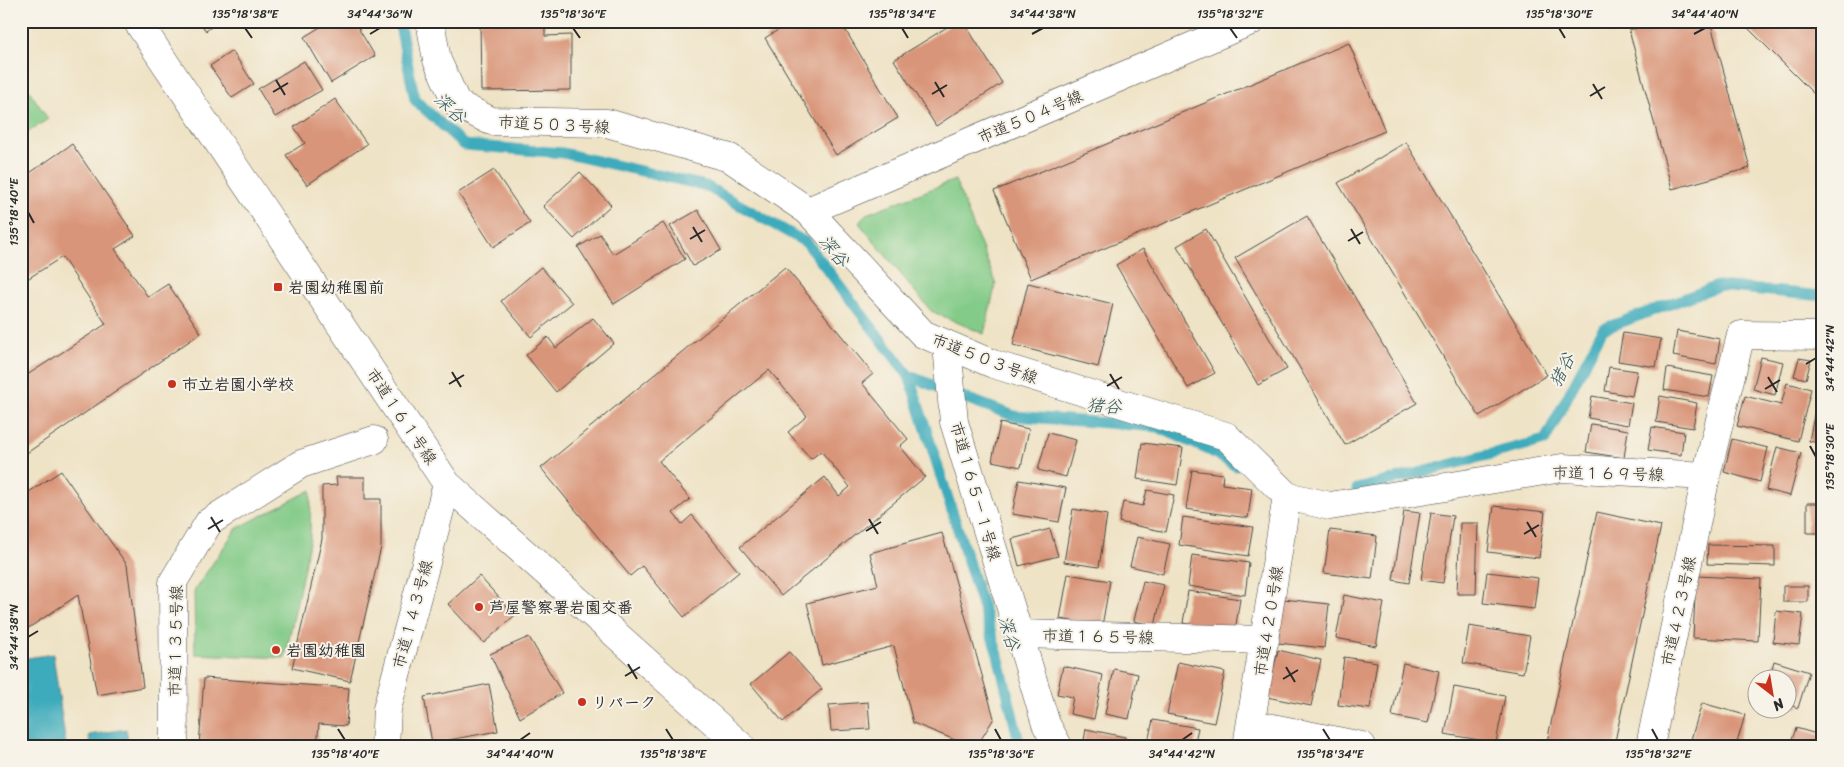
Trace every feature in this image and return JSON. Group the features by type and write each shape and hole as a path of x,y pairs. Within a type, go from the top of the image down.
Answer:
{"street":[{"name":"市道１６１号線","path":"137,21 447,484 742,746"},
{"name":"市道５０３号線","path":"430,21 437,60 457,104 491,121 607,123 730,158 808,211 923,334 993,364 1226,436 1287,496"},
{"name":"市道５０４号線","path":"808,211 1251,21"},
{"path":"1706,476 1741,335 1823,336"},
{"name":"市道１６５－１号線","path":"947,345 954,422 1019,634"},
{"name":"市道１３５号線","path":"174,746 173,582 209,522 301,464 374,440"},
{"name":"市道１６９号線","path":"1287,496 1330,506 1562,468 1706,476"},
{"name":"市道４２３号線","path":"1650,746 1706,476"},
{"name":"市道１４３号線","path":"385,746 387,709 447,484"},
{"name":"市道４２０号線","path":"1250,735 1287,496"},
{"name":"市道１６５号線","path":"1058,746 1046,724 1019,634 1265,640"},
{"path":"1250,735 1362,746"}],"green space":[{"path":"21,78 48,119 21,137"},
{"path":"955,180 996,283 984,334 931,311 859,223 866,214"},
{"path":"311,490 310,539 285,658 195,654 194,591 236,529"}],"water":[{"path":"53,654 66,746 21,746 21,659"},
{"path":"126,729 129,746 90,746 89,735"}],"building":[{"path":"199,21 219,21 206,31"},
{"path":"330,21 354,21 375,56 331,83 304,37"},
{"path":"480,21 545,21 545,36 571,35 571,90 481,91"},
{"path":"793,21 840,21 898,118 836,155 765,38"},
{"path":"957,21 963,21 1002,83 936,126 894,60"},
{"path":"1663,21 1710,21 1750,168 1672,189 1629,30"},
{"path":"1741,21 1823,21 1823,103"},
{"path":"1349,43 1385,131 1031,279 994,191"},
{"path":"232,51 254,84 232,98 210,66"},
{"path":"304,61 322,90 275,117 258,89"},
{"path":"335,99 367,144 307,185 286,155 305,143 294,127"},
{"path":"1406,142 1547,375 1479,416 1338,183"},
{"path":"72,144 135,236 115,249 148,297 168,284 201,333 21,457 21,379 106,324 62,257 21,283 21,179"},
{"path":"494,170 530,223 493,247 458,193"},
{"path":"580,172 611,205 574,239 543,206"},
{"path":"698,210 721,250 693,266 670,226"},
{"path":"1307,216 1417,403 1345,445 1235,258"},
{"path":"663,223 685,259 614,304 578,247 600,234 613,254"},
{"path":"1206,229 1287,369 1258,385 1177,246"},
{"path":"1143,249 1215,373 1188,388 1116,265"},
{"path":"541,267 572,303 531,337 501,301"},
{"path":"785,267 873,374 862,383 908,439 900,446 925,477 781,596 740,547 825,477 839,496 850,487 821,451 811,459 788,432 807,416 769,370 659,461 690,499 673,513 682,524 692,515 739,572 684,617 642,566 630,576 541,468"},
{"path":"1028,283 1113,304 1098,367 1013,345"},
{"path":"593,318 614,343 556,392 526,355 548,337 556,348"},
{"path":"1677,331 1720,339 1716,364 1673,356"},
{"path":"1623,333 1661,339 1656,367 1618,361"},
{"path":"1761,357 1783,362 1775,395 1753,389"},
{"path":"1799,358 1811,360 1806,379 1794,376"},
{"path":"1609,367 1637,371 1632,396 1605,391"},
{"path":"1667,368 1713,376 1709,397 1664,390"},
{"path":"1787,383 1811,389 1798,441 1737,426 1745,396 1781,405"},
{"path":"1592,396 1632,403 1628,425 1588,418"},
{"path":"1660,396 1697,403 1693,428 1656,422"},
{"path":"1816,405 1823,406 1823,444 1809,441"},
{"path":"1000,423 1029,429 1021,467 992,461"},
{"path":"1591,424 1628,430 1624,458 1586,452"},
{"path":"1652,427 1684,432 1681,455 1648,450"},
{"path":"1048,433 1076,440 1066,477 1038,470"},
{"path":"1732,439 1768,448 1760,482 1724,472"},
{"path":"1142,443 1183,448 1177,485 1137,479"},
{"path":"1777,447 1801,453 1790,496 1766,490"},
{"path":"1192,470 1223,474 1222,484 1252,488 1248,518 1186,509"},
{"path":"61,471 127,565 143,687 97,695 78,595 21,633 21,497"},
{"path":"336,477 365,477 365,499 381,499 381,547 350,681 292,668 322,539 322,486 337,485"},
{"path":"1019,480 1066,488 1059,522 1012,514"},
{"path":"1147,490 1174,495 1166,532 1119,522 1123,502 1143,506"},
{"path":"1807,503 1823,503 1823,533 1807,533"},
{"path":"1494,506 1545,512 1539,558 1488,552"},
{"path":"1073,509 1107,515 1099,567 1064,562"},
{"path":"1404,511 1420,513 1409,583 1393,580"},
{"path":"1597,512 1661,526 1614,746 1546,746"},
{"path":"1431,513 1453,516 1443,583 1421,580"},
{"path":"1183,517 1253,527 1248,556 1179,545"},
{"path":"1460,523 1478,523 1476,594 1457,594"},
{"path":"1050,529 1058,556 1019,566 1012,539"},
{"path":"1330,530 1377,536 1372,579 1324,573"},
{"path":"942,533 994,718 977,746 970,746 913,723 894,646 822,665 807,603 878,585 870,553"},
{"path":"1137,537 1170,544 1163,574 1130,566"},
{"path":"1708,545 1775,546 1775,566 1707,564"},
{"path":"1192,555 1249,563 1245,595 1188,586"},
{"path":"1487,572 1538,578 1534,609 1483,603"},
{"path":"1068,574 1110,581 1102,626 1060,619"},
{"path":"479,576 515,615 484,643 448,604"},
{"path":"1696,576 1761,579 1758,641 1693,638"},
{"path":"1143,581 1164,585 1155,626 1134,621"},
{"path":"1783,586 1808,586 1808,602 1783,602"},
{"path":"1188,591 1240,599 1235,631 1183,623"},
{"path":"1344,595 1384,603 1376,646 1336,638"},
{"path":"1283,599 1329,604 1324,648 1278,643"},
{"path":"1776,611 1803,614 1799,645 1773,642"},
{"path":"1469,626 1530,636 1523,673 1463,663"},
{"path":"529,637 562,693 520,718 490,654"},
{"path":"1278,650 1321,660 1311,706 1267,697"},
{"path":"789,652 822,689 783,722 751,684"},
{"path":"1344,657 1377,662 1370,709 1338,705"},
{"path":"1774,661 1809,672 1798,708 1796,707 1796,670 1772,670"},
{"path":"1178,662 1225,672 1214,723 1167,714"},
{"path":"1403,663 1439,671 1428,723 1392,716"},
{"path":"1063,666 1103,675 1094,719 1070,714 1073,697 1057,694"},
{"path":"1114,669 1138,674 1129,719 1105,714"},
{"path":"204,678 349,688 346,726 319,724 317,746 199,746"},
{"path":"489,684 498,731 432,743 424,697"},
{"path":"1454,687 1505,696 1496,743 1445,734"},
{"path":"868,702 870,729 831,731 829,705"},
{"path":"1702,703 1745,715 1736,746 1689,746"},
{"path":"1153,720 1198,728 1194,746 1147,746"},
{"path":"1796,728 1823,736 1823,746 1790,746"},
{"path":"1086,729 1125,737 1124,746 1083,746"}],"waterway":[{"name":"深谷","path":"399,21 415,100 464,145 563,153 706,186 807,243 909,376 998,655 1020,746"},
{"name":"猪谷","path":"1357,489 1545,440 1603,329 1718,286 1823,296"},
{"name":"猪谷","path":"909,376 940,388"},
{"name":"猪谷","path":"963,397 1014,416 1158,427 1213,452 1236,466"}],"place":[{"name":"岩園幼稚園前","path":"278,287"},
{"name":"市立岩園小学校","path":"172,384"},
{"name":"芦屋警察署岩園交番","path":"479,607"},
{"name":"岩園幼稚園","path":"276,650"},
{"name":"リパーク","path":"582,702"}]}
